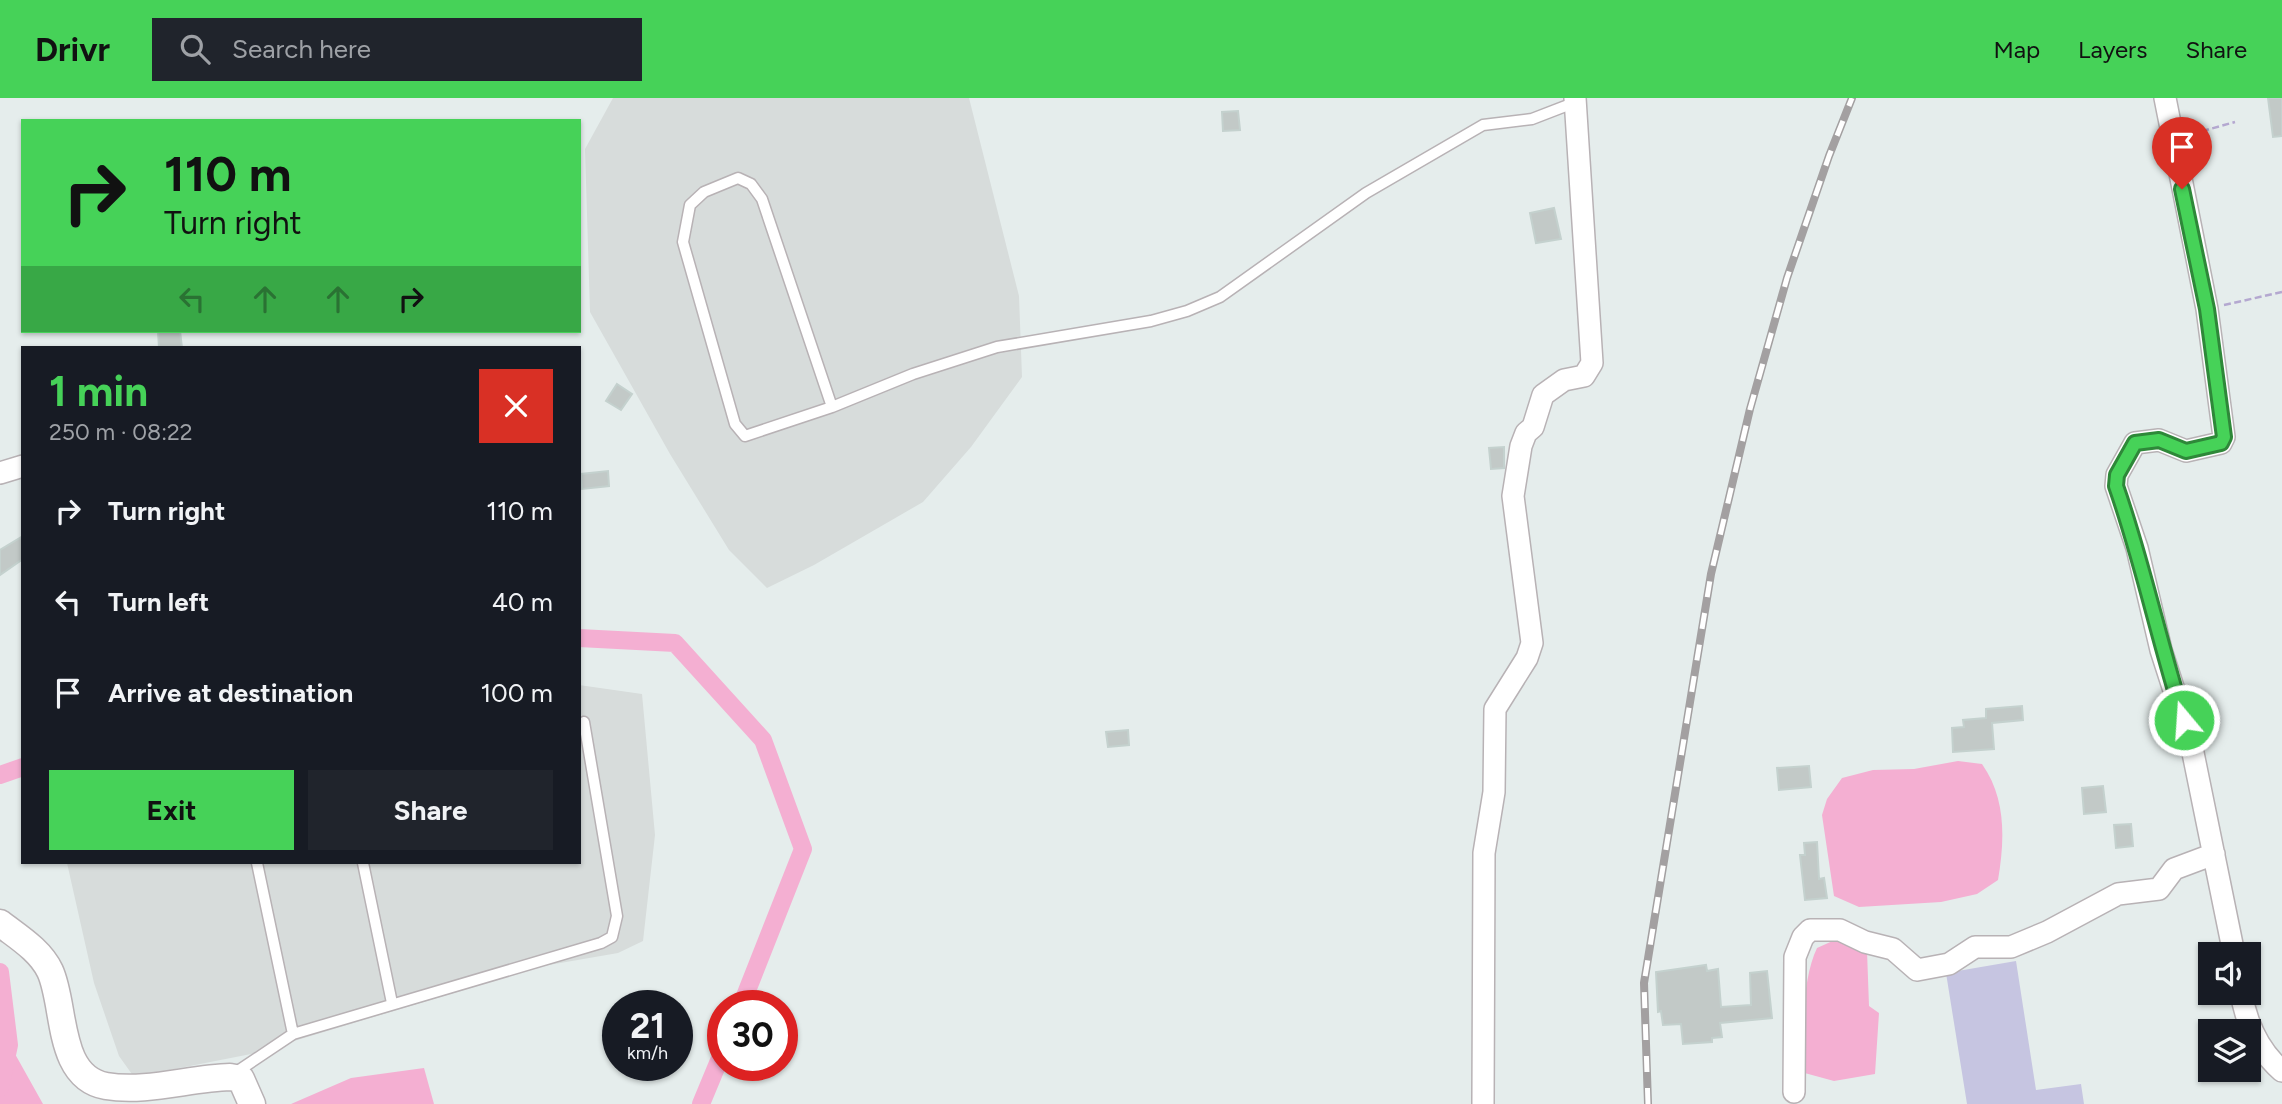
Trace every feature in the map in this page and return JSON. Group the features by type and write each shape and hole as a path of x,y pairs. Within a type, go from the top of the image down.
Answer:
{"street":[{"path":"2165,98 2207,309 2224,437 2221,443 2186,451 2159,440 2135,443 2117,475 2116,486 2137,548 2161,650 2191,743 2232,942"},
{"path":"1483,1104 1484,853 1494,792 1495,709 1528,658 1532,643 1513,496 1524,437 1533,427 1543,395 1564,380 1584,376 1592,363 1578,99"},
{"path":"0,473 21,467"},
{"path":"1794,1092 1795,957 1803,937 1810,930 1840,930 1865,942 1893,949 1917,970 1949,964 1975,947 2011,947 2119,894 2159,889 2174,869 2214,854"},
{"path":"0,923 37,952 51,972 65,1042 76,1065 90,1080 104,1086 130,1087 230,1077 241,1079 252,1104"},
{"path":"2244,1005 2251,1032 2262,1050 2282,1071"}],"lane":[{"path":"832,407 762,199 751,184 738,178 704,192 690,205 683,242 738,432 745,436 832,407 913,374 997,347 1151,321 1186,311 1220,297 1366,193 1483,125 1532,119 1578,99"},
{"path":"230,1077 293,1034 601,943 612,937 617,916 584,722"},
{"path":"257,864 293,1034"},
{"path":"363,864 392,1003"}],"path":[{"path":"2172,141 2235,121"},
{"path":"2207,309 2282,292"}],"shaded area":[{"path":"613,98 969,98 1019,296 1022,377 971,447 923,502 814,565 767,588 729,550 670,454 590,312 585,149"},
{"path":"581,685 642,694 655,835 643,941 618,953 543,966 251,1054 134,1077 119,1056 94,983 67,864 581,864"},
{"path":"1958,761 1982,764 1996,791 2002,819 1998,880 1977,894 1941,902 1859,907 1834,896 1822,815 1827,799 1842,778 1873,770 1914,769"},
{"path":"1837,939 1867,951 1869,1006 1879,1013 1875,1074 1834,1081 1801,1072 1804,1008 1812,961 1817,948"},
{"path":"2016,961 2036,1090 2081,1084 2084,1104 1967,1104 1946,973"},
{"path":"9,1045 43,1104 0,1104 0,1055"},
{"path":"424,1068 434,1104 291,1104 351,1078"}],"building":[{"path":"2268,98 2282,98 2282,136 2273,137"},
{"path":"1238,111 1240,130 1223,131 1222,112"},
{"path":"1554,208 1561,239 1536,243 1530,213"},
{"path":"158,333 180,333 182,346 159,346"},
{"path":"617,384 632,394 621,410 606,401"},
{"path":"1504,447 1504,468 1491,469 1489,448"},
{"path":"608,471 609,486 582,489 581,474"},
{"path":"21,537 21,560 0,575 0,550"},
{"path":"2022,706 2023,720 1992,723 1994,749 1953,752 1952,728 1964,727 1963,720 1986,718 1986,709"},
{"path":"1128,730 1129,745 1108,747 1106,732"},
{"path":"1809,766 1811,787 1779,790 1777,768"},
{"path":"2103,786 2106,812 2084,814 2082,788"},
{"path":"2131,824 2133,846 2116,848 2114,825"},
{"path":"1817,842 1819,879 1824,878 1827,898 1805,900 1800,855 1805,855 1804,843"},
{"path":"1706,965 1707,971 1718,969 1721,1007 1751,1005 1750,973 1767,971 1772,1018 1720,1023 1722,1037 1712,1038 1712,1042 1683,1044 1681,1024 1663,1025 1661,1011 1658,1012 1656,972"}],"waterway":[{"path":"581,638 675,643 763,740 803,849 747,990"},
{"path":"0,775 21,768"},
{"path":"0,972 9,1045 0,1088"},
{"path":"701,1104 711,1081"}],"railway":[{"path":"1648,1104 1644,983 1711,574 1750,409 1787,278 1852,98"}],"route":[{"path":"2182,189 2207,309 2224,437 2221,443 2186,451 2159,440 2135,443 2117,475 2116,486 2137,548 2161,650 2184,720"}]}
